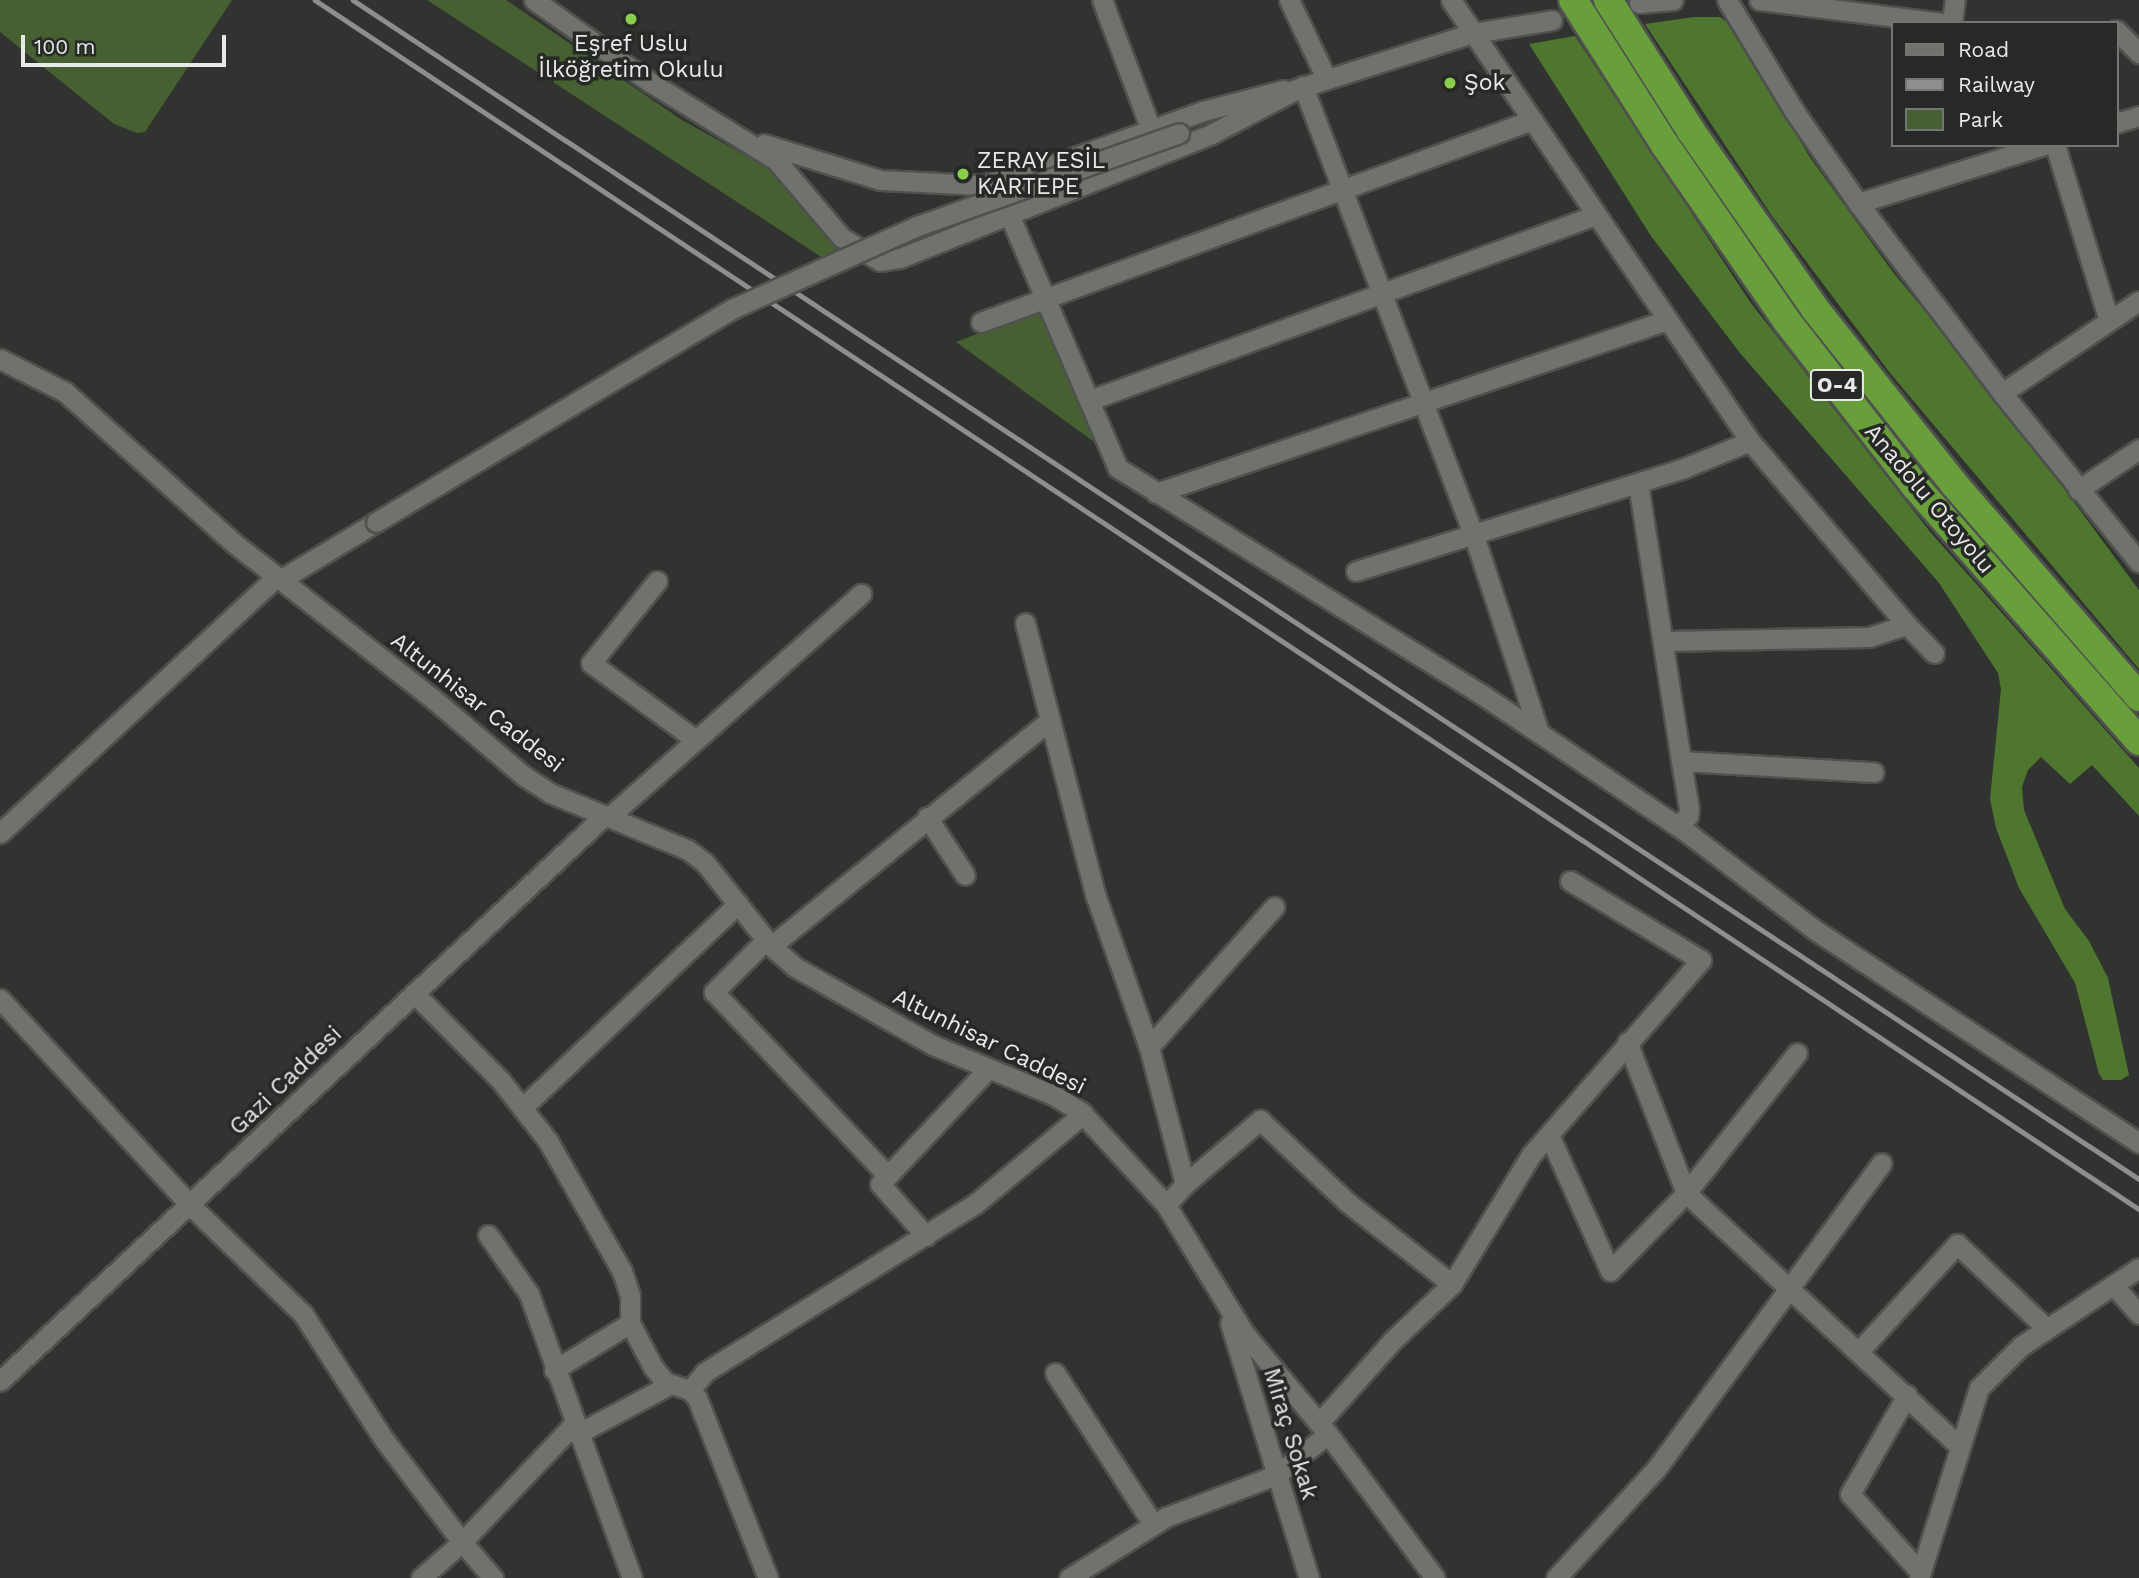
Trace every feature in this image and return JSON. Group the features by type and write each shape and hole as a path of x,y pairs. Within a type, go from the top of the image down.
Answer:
{"highway":[{"name":"Anadolu Otoyolu","path":"1573,0 1665,145 1786,320 1916,487 2139,741"},
{"name":"Anadolu Otoyolu","path":"1608,0 1691,131 1815,309 1954,484 2139,698"}],"street":[{"path":"534,0 650,82 743,137 787,171 841,237 880,261 900,258 1211,134 1303,86"},
{"path":"1102,0 1151,130"},
{"path":"1289,0 1326,78"},
{"path":"1451,0 1750,441 1934,653"},
{"path":"1639,3 1674,0"},
{"path":"1727,0 1794,111 1858,202 2002,393 2139,562"},
{"path":"1759,0 1926,21"},
{"path":"1952,21 1955,0"},
{"path":"0,833 278,579 734,308 917,226 1303,86 1473,33 1552,20"},
{"path":"2118,30 2139,30"},
{"path":"2118,32 2139,53"},
{"path":"743,137 880,180 963,186 1028,174 1245,99 1303,86"},
{"path":"1303,86 1474,536 1539,733"},
{"path":"2118,122 2139,116"},
{"path":"981,322 1532,120"},
{"path":"1858,202 2037,147"},
{"path":"2057,147 2109,321"},
{"path":"1009,214 1048,297 1118,468 1539,733 1677,826 1815,930 2139,1143"},
{"path":"1090,400 1597,215"},
{"path":"2002,393 2139,301"},
{"path":"1156,493 1667,320"},
{"path":"0,344 42,378"},
{"name":"Altunhisar Caddesi","path":"0,359 42,378 86,410 278,579 432,698 524,776 607,816 688,850 738,904 769,943 858,1006 987,1070 1054,1094 1083,1114 1166,1205 1224,1305 1324,1428 1435,1578"},
{"path":"1356,571 1638,483 1750,441"},
{"path":"2078,490 2139,449"},
{"path":"1638,483 1665,641 1689,808 1688,816 1677,826"},
{"path":"657,581 592,663 696,740"},
{"name":"Gazi Caddesi","path":"0,1381 607,816 861,594"},
{"path":"1025,623 1095,894 1149,1047 1185,1184"},
{"path":"1665,641 1869,637 1907,625"},
{"path":"888,1176 714,992 769,943 1050,720"},
{"path":"1681,761 1874,772"},
{"path":"927,817 965,875"},
{"path":"1069,1578 1153,1524 1276,1475 1324,1428 1392,1340 1451,1284 1488,1231 1519,1173 1627,1042 1701,960 1570,881"},
{"path":"523,1107 738,904"},
{"path":"1149,1047 1273,907"},
{"path":"414,993 523,1107 548,1141 617,1259 630,1295 630,1323 658,1375 669,1385 690,1390 697,1398 768,1578"},
{"path":"0,999 191,1206 303,1314 385,1441 493,1578"},
{"path":"1627,1042 1686,1193 1790,1290 1860,1350 1959,1446"},
{"path":"1549,1135 1610,1270 1686,1193 1797,1053"},
{"path":"926,1236 880,1184 987,1070"},
{"path":"690,1390 723,1360 926,1236 1013,1176 1083,1114"},
{"path":"1166,1205 1185,1184 1260,1120 1347,1202 1451,1284"},
{"path":"1556,1578 1656,1469 1882,1163"},
{"path":"488,1235 529,1294 575,1429 632,1578"},
{"path":"1860,1350 1956,1244 2046,1328"},
{"path":"1920,1575 1979,1388 2010,1354 2139,1268"},
{"path":"2113,1285 2139,1314"},
{"name":"Miraç Sokak","path":"1224,1305 1309,1578"},
{"path":"554,1370 630,1323"},
{"path":"1055,1373 1153,1524"},
{"path":"421,1578 462,1542 575,1429 669,1385"},
{"path":"1907,1395 1850,1494 1920,1575"}],"green space":[{"path":"0,0 232,0 145,132 137,133 114,124 0,32"},
{"path":"427,0 506,0 682,120 768,168 842,249 823,258"},
{"path":"1694,17 1720,17 1733,26 1809,156 1892,271 1999,401 2139,590 2139,669 1890,373 1772,216 1645,24"},
{"path":"1575,36 1750,302 1931,533 2139,768 2139,816 2092,765 2070,784 2041,757 2028,770 2022,787 2024,810 2065,909 2089,941 2108,978 2129,1075 2121,1080 2103,1080 2099,1074 2075,983 2019,888 1996,828 1990,799 2001,689 1998,673 1939,583 1740,353 1651,236 1529,44"},
{"path":"1044,308 1089,418 1097,444 956,342"}],"railway":[{"path":"315,0 2139,1209"},
{"path":"353,0 2139,1179"}],"place":[{"name":"Eşref Uslu İlköğretim Okulu","path":"631,19"},
{"name":"Şok","path":"1450,83"},
{"name":"ZERAY ESİL KARTEPE","path":"963,174"}]}
